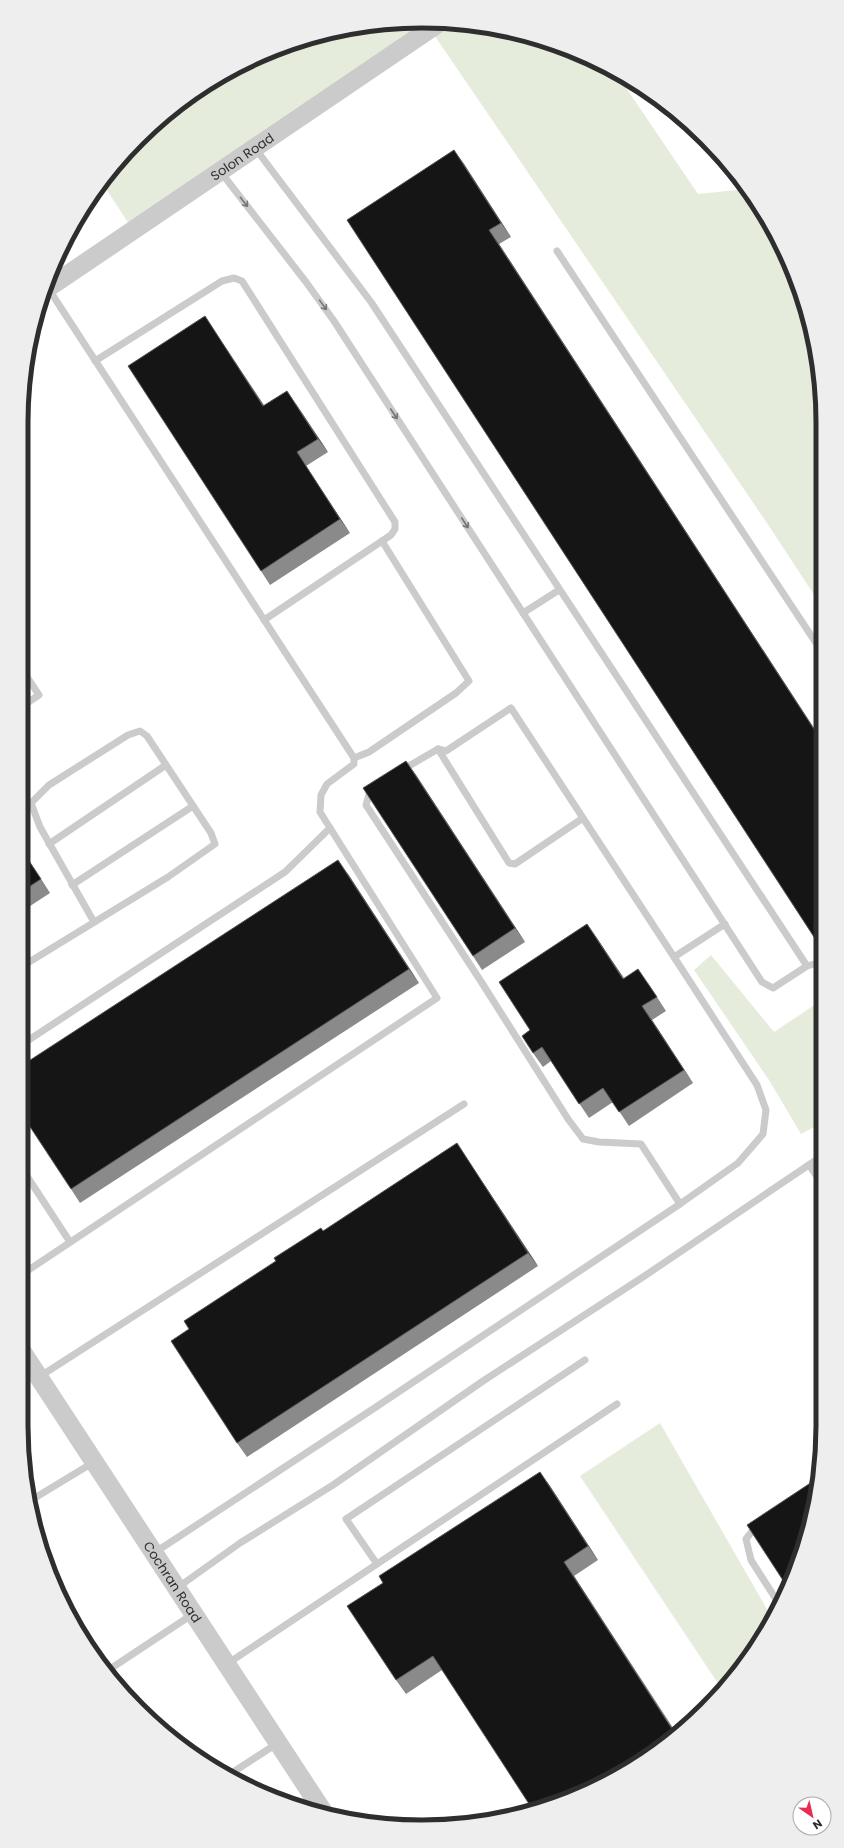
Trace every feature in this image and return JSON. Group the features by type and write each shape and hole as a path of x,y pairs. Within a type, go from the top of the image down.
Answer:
{"street":[{"name":"Solon Road","path":"53,284 431,28"},
{"name":"Cochran Road","path":"28,1360 320,1807"}],"lane":[{"path":"255,148 371,302 807,966"},
{"path":"220,171 306,282 334,321 762,982 773,988 807,966 816,964"},
{"path":"557,251 816,642"},
{"path":"95,361 222,281 234,278 242,281 395,522 391,535 264,620"},
{"path":"28,1270 438,998 320,812 321,795 327,784 354,764 354,758 95,361 49,294"},
{"path":"354,758 369,752 456,693 469,681 382,541"},
{"path":"523,613 559,590"},
{"path":"28,679 38,695 28,702"},
{"path":"154,1553 370,1412 680,1204 738,1163 763,1134 766,1110 757,1085 511,708 446,751 438,749 393,776"},
{"path":"28,963 168,877 215,844 211,833 147,736 140,731 128,734 49,785 30,803 49,844 94,922"},
{"path":"438,749 509,863 515,864 583,818"},
{"path":"49,844 166,765"},
{"path":"376,788 370,791 366,805 583,1139 599,1142 642,1144 680,1204"},
{"path":"72,885 193,806"},
{"path":"28,1040 285,872 330,828"},
{"path":"674,957 724,924"},
{"path":"39,1377 464,1104"},
{"path":"177,1588 240,1543 333,1485 483,1381 643,1277 816,1160"},
{"path":"808,1165 816,1176"},
{"path":"28,1178 70,1242"},
{"path":"377,1564 346,1518 585,1360"},
{"path":"227,1664 617,1404"},
{"path":"35,1498 95,1462"},
{"path":"762,1522 756,1526 746,1539 750,1560 776,1599"},
{"path":"111,1668 194,1614"},
{"path":"234,1772 278,1742"}],"green space":[{"path":"422,28 473,31 524,41 549,49 573,58 619,81 623,83 698,194 740,190 763,225 786,271 803,320 813,371 816,422 816,598 771,529 430,29 133,230 105,188 143,143 182,109 225,81 271,58 320,41 371,31 396,29"},
{"path":"711,955 774,1032 816,1004 816,1126 801,1134 769,1080 694,970"},
{"path":"660,1423 769,1612 750,1645 719,1685 580,1476"}],"building":[{"path":"454,150 501,223 489,230 816,732 816,940 347,220"},
{"path":"205,316 263,406 287,391 318,439 297,452 340,519 261,571 128,366"},
{"path":"406,761 515,928 473,956 363,788"},
{"path":"28,860 41,879 28,887"},
{"path":"338,860 409,969 71,1189 28,1124 28,1061"},
{"path":"587,924 623,979 638,969 657,997 642,1006 684,1070 619,1112 603,1088 579,1104 542,1047 533,1053 522,1036 530,1030 499,982"},
{"path":"457,1143 528,1253 237,1443 171,1341 189,1329 184,1321 276,1261 274,1258 321,1228 323,1231"},
{"path":"540,1472 588,1546 564,1562 673,1730 651,1747 619,1767 573,1790 530,1805 433,1656 396,1680 347,1606 383,1583 379,1576"},
{"path":"812,1482 803,1528 784,1582 747,1525"}]}
